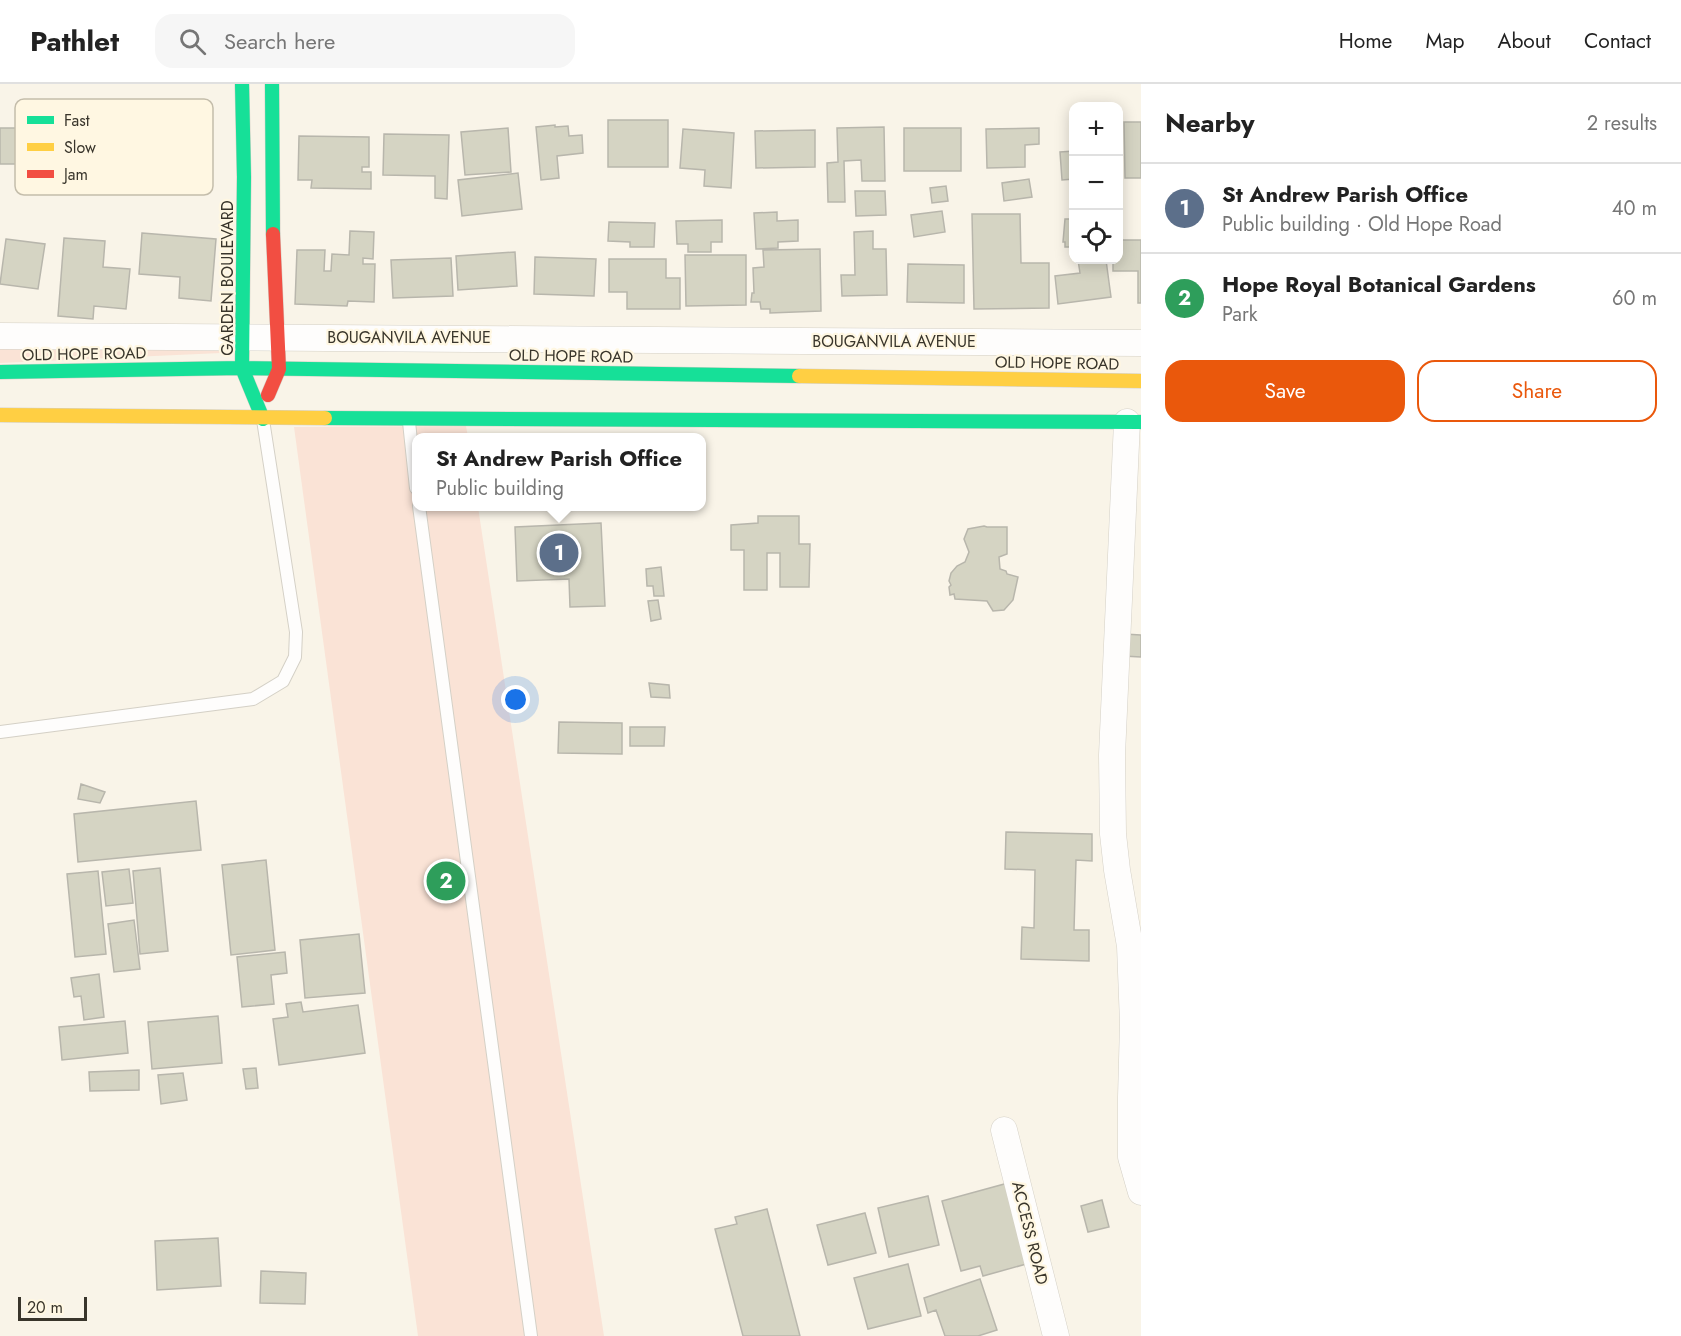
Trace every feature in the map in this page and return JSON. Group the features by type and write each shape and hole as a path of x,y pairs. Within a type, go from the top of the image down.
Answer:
{"main road":[{"name":"GARDEN BOULEVARD","path":"242,84 244,177 242,368 263,419"},
{"path":"263,419 269,391 279,369 272,197 272,84"},
{"name":"OLD HOPE ROAD","path":"0,372 242,368 1141,381"},
{"path":"0,415 263,419 408,417 1134,422"}],"street":[{"name":"BOUGANVILA AVENUE","path":"0,336 1141,343"},
{"path":"1134,422 1112,755 1113,834 1130,946 1133,1023 1131,1157 1141,1192"},
{"name":"ACCESS ROAD","path":"1004,1130 1056,1336"}],"lane":[{"path":"408,417 412,449"},
{"path":"0,732 253,699 283,681 295,657 296,632 263,419"},
{"path":"420,511 531,1336"}],"shaded area":[{"path":"0,347 221,347 221,353 0,363"},
{"path":"466,426 467,433 412,433 412,511 479,511 604,1336 418,1336 294,427"}],"building":[{"path":"608,120 668,120 668,167 608,167"},
{"path":"1124,122 1141,122 1141,178 1125,178"},
{"path":"555,125 555,127 568,126 569,136 582,135 583,153 557,156 559,178 541,180 536,127"},
{"path":"884,127 885,181 862,181 861,160 844,161 845,202 828,202 827,163 838,162 837,128"},
{"path":"0,128 15,128 15,164 0,164"},
{"path":"508,128 511,172 465,175 461,132"},
{"path":"904,128 961,128 961,171 904,171"},
{"path":"1039,128 1039,144 1025,145 1025,167 987,168 986,129"},
{"path":"683,129 734,133 731,188 704,186 705,170 680,168"},
{"path":"815,130 815,167 756,168 755,131"},
{"path":"384,134 449,135 447,199 435,198 435,176 383,175"},
{"path":"299,136 369,137 369,167 362,167 362,172 371,172 371,189 311,188 312,180 298,180"},
{"path":"1069,151 1069,179 1062,180 1060,152"},
{"path":"518,173 522,209 462,216 458,180"},
{"path":"1029,179 1032,197 1004,201 1002,183"},
{"path":"946,186 948,201 932,203 930,188"},
{"path":"855,191 885,191 886,215 856,216"},
{"path":"942,211 945,232 914,237 911,215"},
{"path":"777,212 777,221 798,220 798,241 778,242 778,248 756,249 754,213"},
{"path":"972,214 1020,214 1021,263 1049,263 1049,308 974,309"},
{"path":"1065,219 1069,219 1069,247 1065,247 1065,242 1063,242"},
{"path":"722,220 722,242 711,242 711,252 688,252 688,244 677,244 676,221"},
{"path":"609,222 655,223 654,247 630,247 630,242 608,241"},
{"path":"350,231 374,232 373,259 363,258 363,264 375,264 374,302 348,301 347,306 295,304 297,250 325,250 324,271 331,271 332,254 349,255"},
{"path":"873,231 873,249 886,249 887,295 842,296 841,275 855,275 854,232"},
{"path":"142,233 216,239 211,301 179,298 180,277 139,274"},
{"path":"64,238 105,241 103,267 130,269 126,309 94,306 93,319 58,316"},
{"path":"6,239 45,244 38,289 0,284"},
{"path":"1123,240 1141,240 1141,303 1138,303 1138,271 1113,271 1113,264 1123,264"},
{"path":"820,249 821,311 770,313 770,309 761,309 760,302 751,302 752,293 754,293 753,268 764,267 763,250"},
{"path":"515,252 517,286 458,290 456,256"},
{"path":"685,255 746,255 746,305 686,306"},
{"path":"535,257 596,259 594,296 534,294"},
{"path":"451,258 453,296 393,298 391,260"},
{"path":"609,259 666,259 666,278 680,278 680,309 627,309 627,292 609,292"},
{"path":"908,264 964,265 964,303 907,302"},
{"path":"1079,264 1107,264 1111,297 1058,304 1055,276 1080,273"},
{"path":"758,516 799,516 799,544 810,544 809,587 780,587 780,553 767,553 767,590 744,590 744,550 731,550 731,525 758,523"},
{"path":"601,523 605,606 570,607 569,579 517,581 515,527"},
{"path":"984,526 1007,527 1007,554 999,557 1000,569 1018,577 1013,600 1004,610 993,611 987,601 955,599 954,594 950,595 951,573 965,562 969,552 964,539 968,529"},
{"path":"661,567 664,596 654,596 653,586 647,586 646,569"},
{"path":"658,600 661,619 651,621 648,601"},
{"path":"1124,634 1141,635 1141,657 1123,656"},
{"path":"649,683 669,685 670,698 651,697"},
{"path":"559,722 622,723 622,754 558,753"},
{"path":"630,727 665,727 664,746 630,746"},
{"path":"81,784 105,792 100,803 78,799"},
{"path":"196,801 201,850 78,862 74,814"},
{"path":"1006,832 1092,834 1092,861 1076,860 1074,930 1089,930 1089,961 1021,959 1022,927 1034,928 1035,870 1005,869"},
{"path":"266,860 275,950 231,955 222,865"},
{"path":"160,868 168,951 140,954 133,871"},
{"path":"129,869 133,903 106,906 102,872"},
{"path":"98,871 106,954 75,957 67,874"},
{"path":"134,920 140,969 114,972 108,924"},
{"path":"359,934 365,993 305,998 300,940"},
{"path":"285,952 287,973 271,975 274,1004 242,1007 237,957"},
{"path":"99,974 104,1017 84,1020 81,996 74,997 71,978"},
{"path":"301,1002 303,1012 358,1005 365,1053 279,1065 273,1019 288,1017 286,1004"},
{"path":"218,1016 222,1063 152,1069 148,1022"},
{"path":"125,1021 128,1053 62,1060 59,1027"},
{"path":"256,1068 258,1088 246,1089 243,1069"},
{"path":"139,1070 139,1090 90,1091 89,1072"},
{"path":"183,1073 187,1100 161,1104 158,1075"},
{"path":"1008,1183 1030,1263 983,1276 980,1266 961,1271 942,1201"},
{"path":"928,1196 939,1245 889,1257 878,1208"},
{"path":"1102,1200 1109,1227 1088,1232 1081,1206"},
{"path":"767,1209 800,1336 743,1336 715,1229 737,1224 735,1217"},
{"path":"865,1213 876,1253 828,1265 817,1225"},
{"path":"218,1238 221,1286 157,1290 155,1241"},
{"path":"908,1264 921,1316 868,1329 854,1278"},
{"path":"261,1271 306,1273 305,1304 260,1303"},
{"path":"980,1279 997,1330 978,1336 945,1336 936,1310 928,1313 924,1298"}],"traffic: fast":[{"path":"242,84 244,177 242,368 263,419"},
{"path":"272,84 273,234"},
{"path":"0,372 242,368 799,376"},
{"path":"325,418 1141,422"}],"traffic: slow":[{"path":"799,376 1141,381"},
{"path":"0,415 325,418"}],"traffic: jam":[{"path":"268,395 279,369 273,234"}],"place":[{"name":"St Andrew Parish Office","path":"559,553"},
{"name":"Hope Royal Botanical Gardens","path":"446,881"}]}
